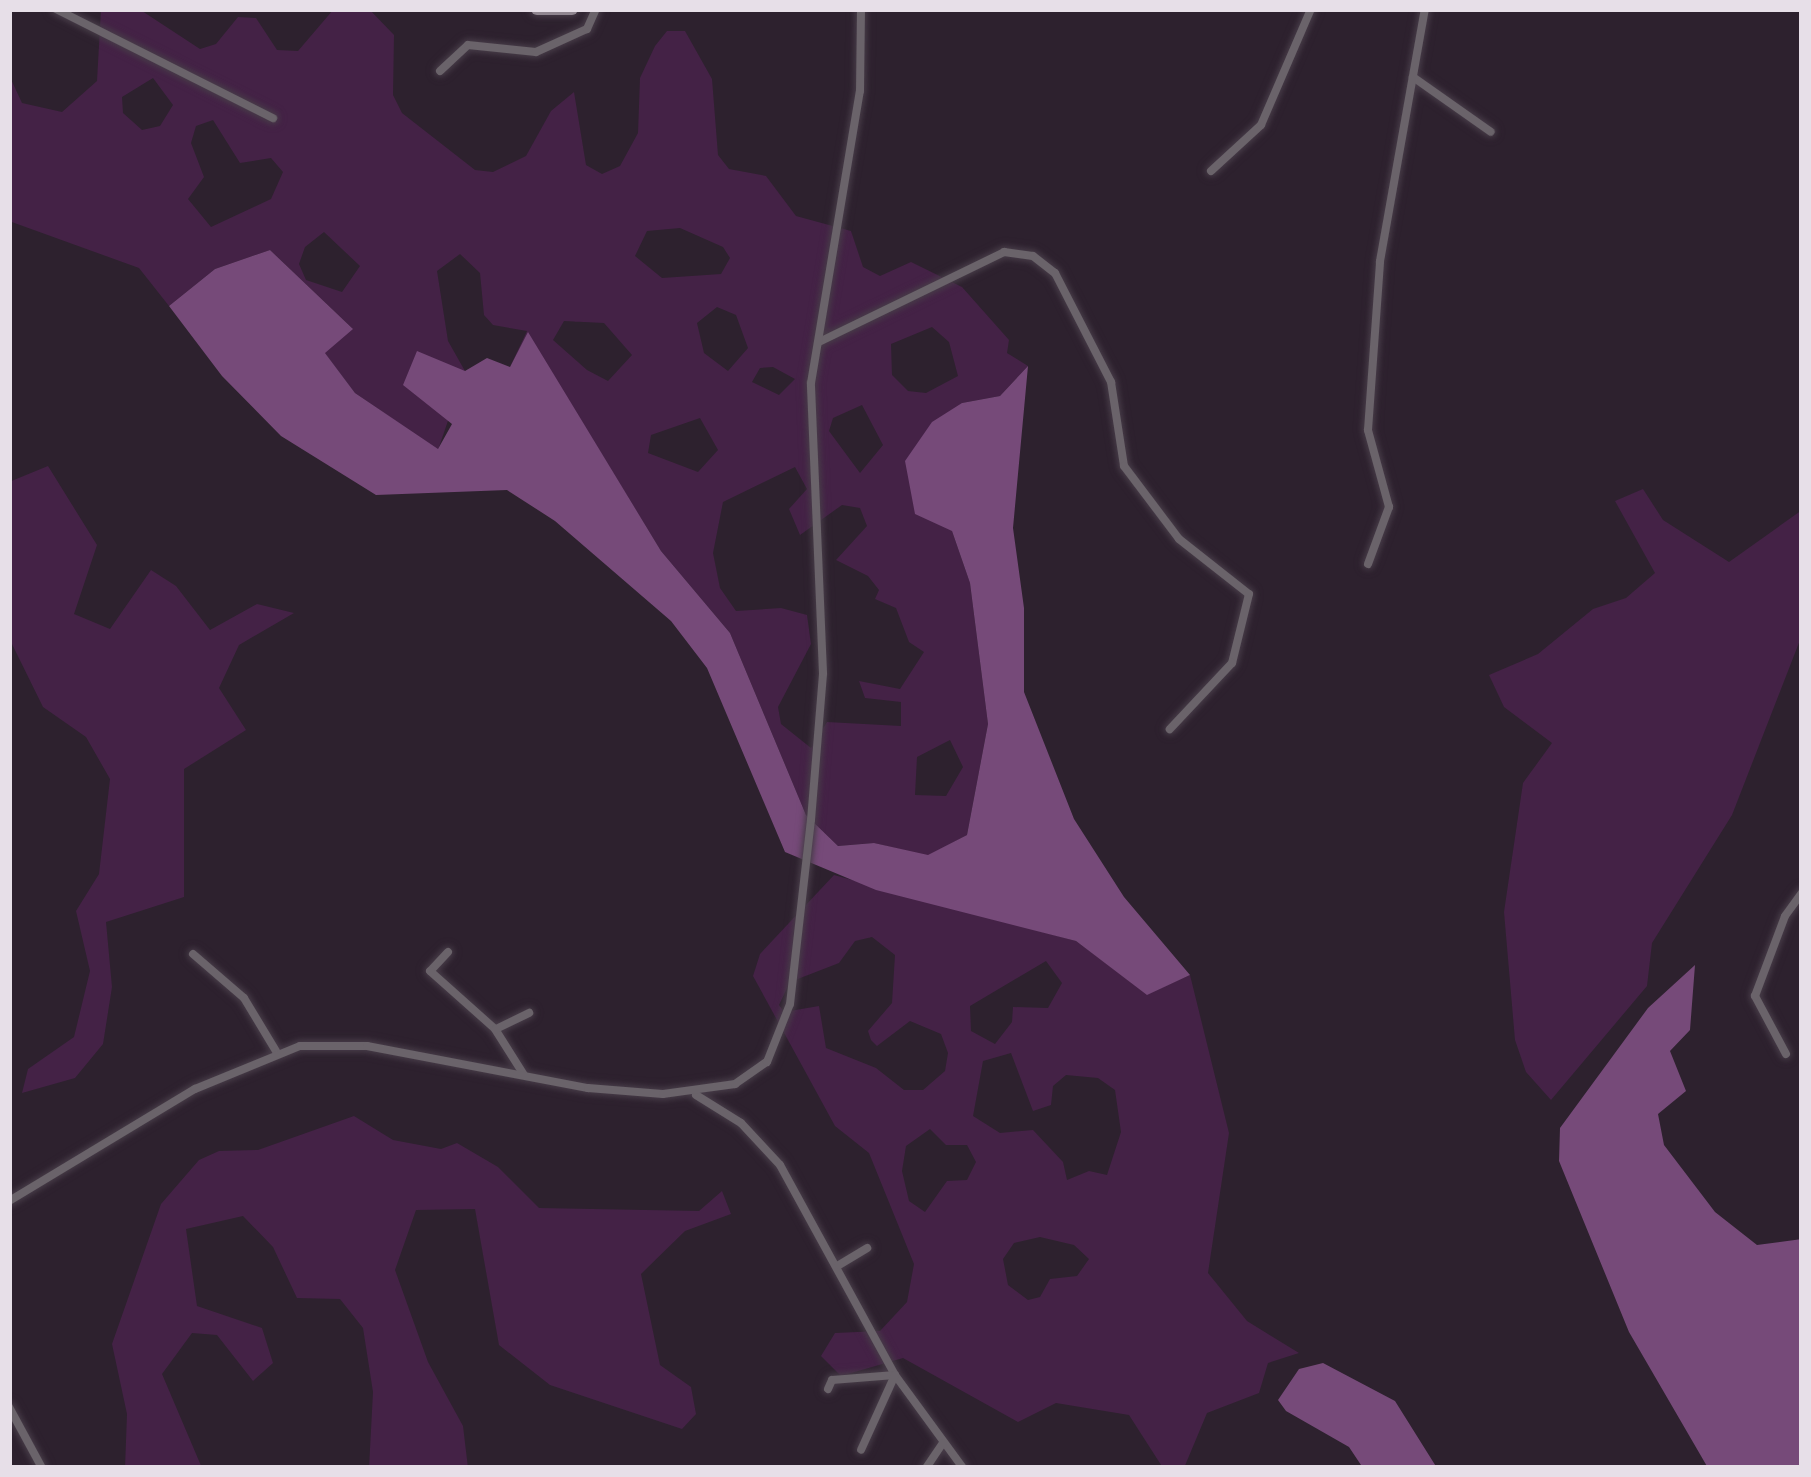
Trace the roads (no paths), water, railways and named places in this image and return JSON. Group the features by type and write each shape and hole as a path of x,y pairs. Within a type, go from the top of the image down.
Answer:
{"main road":[{"path":"537,9 572,9"}],"street":[{"path":"56,9 273,118"},
{"path":"440,71 468,45 536,52 587,29 596,9"},
{"path":"694,1094 760,1070 780,1041 790,1004 823,681 810,392 860,91 861,9"},
{"path":"1211,171 1261,125 1311,9"},
{"path":"1368,564 1389,507 1368,430 1380,260 1425,9"},
{"path":"1413,77 1491,131"},
{"path":"818,342 1004,252 1033,256 1055,273 1111,382 1124,466 1179,539 1250,594 1222,680 1171,729"},
{"path":"1786,1054 1754,996 1785,916 1802,893"},
{"path":"448,952 430,971 495,1029 524,1075"},
{"path":"193,954 244,998 276,1051"},
{"path":"495,1029 529,1013"},
{"path":"9,1201 122,1129 276,1051 344,1044 524,1075 694,1094 741,1123 780,1165 896,1375 963,1468"},
{"path":"839,1265 867,1248"},
{"path":"828,1389 832,1380 896,1375"},
{"path":"861,1450 896,1375"},
{"path":"9,1407 42,1468"},
{"path":"926,1468 944,1443"}]}
